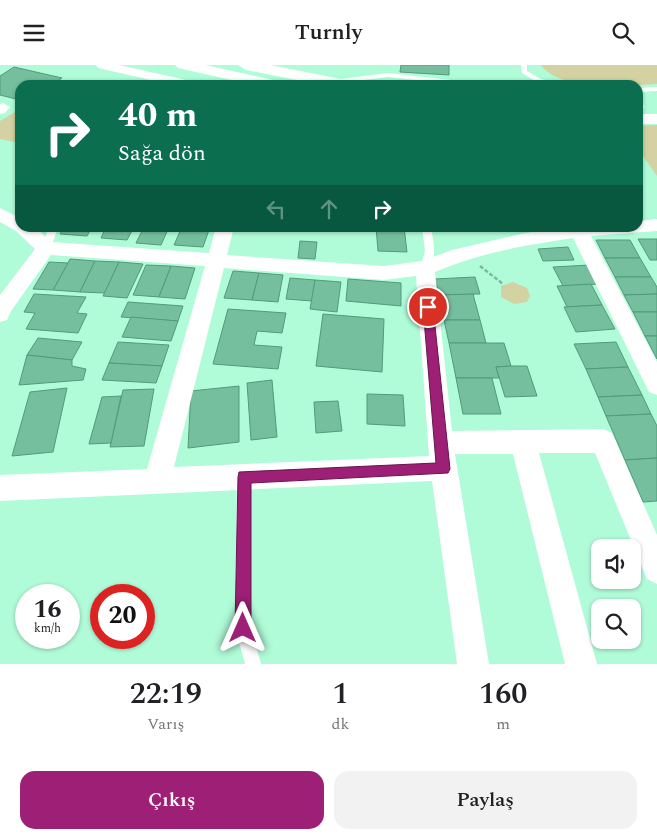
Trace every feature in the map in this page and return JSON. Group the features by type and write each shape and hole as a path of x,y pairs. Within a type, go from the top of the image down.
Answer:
{"highway":[{"path":"174,65 224,74"},
{"path":"183,65 253,80"},
{"path":"246,65 319,80"},
{"path":"643,109 657,119"}],"street":[{"path":"102,65 168,80"},
{"path":"0,214 15,222"},
{"path":"643,226 657,225"},
{"path":"29,232 46,248 384,273 425,268 467,253 522,239 572,232"},
{"path":"158,481 224,232"},
{"path":"580,232 657,385"},
{"path":"0,311 46,248"},
{"path":"425,268 442,456 473,664"},
{"path":"0,488 244,477 442,456 523,442 603,441 657,569"},
{"path":"523,442 581,664"}],"lane":[{"path":"524,65 524,72 529,77 541,80"},
{"path":"361,80 388,75 434,80"},
{"path":"643,89 657,89"},
{"path":"46,248 52,232"},
{"path":"425,268 430,251 427,232"},
{"path":"244,477 243,628 253,664"}],"path":[{"path":"467,253 483,269 504,283"}],"shaded area":[{"path":"541,65 657,65 657,84 643,85 643,80 563,80 550,74"},
{"path":"15,112 15,142 0,139 0,121"},
{"path":"657,125 657,176 643,156 643,126"},
{"path":"513,282 527,288 530,296 527,302 514,304 501,297 501,286"}],"building":[{"path":"401,65 449,65 449,75 400,72"},
{"path":"14,67 62,78 59,80 15,80 15,99 0,95 0,76"},
{"path":"61,232 89,232 87,236 60,234"},
{"path":"104,232 131,232 127,240 101,238"},
{"path":"142,232 167,232 161,245 136,243"},
{"path":"180,232 208,232 203,247 174,245"},
{"path":"376,232 405,232 407,252 378,251"},
{"path":"638,239 657,239 657,260 650,260"},
{"path":"596,240 630,240 640,258 605,258"},
{"path":"300,241 317,242 315,259 298,258"},
{"path":"568,247 574,260 543,261 538,249"},
{"path":"605,258 640,258 651,277 615,277"},
{"path":"70,259 95,261 80,292 53,290"},
{"path":"95,261 119,262 105,293 80,292"},
{"path":"49,262 68,263 53,290 33,289"},
{"path":"119,262 143,264 127,298 103,296"},
{"path":"146,265 171,266 159,297 133,295"},
{"path":"589,265 599,284 563,286 553,267"},
{"path":"171,266 195,268 185,299 159,297"},
{"path":"233,271 259,273 252,300 224,298"},
{"path":"259,273 283,275 278,302 252,300"},
{"path":"475,277 480,294 439,295 435,279"},
{"path":"615,277 651,277 657,287 657,294 624,295"},
{"path":"290,278 315,280 312,301 286,299"},
{"path":"348,279 401,283 401,306 346,301"},
{"path":"315,280 341,282 337,312 310,309"},
{"path":"591,284 602,305 567,307 557,286"},
{"path":"34,294 86,297 77,313 87,314 78,333 26,329 35,313 24,312"},
{"path":"473,294 480,320 444,320 439,295"},
{"path":"657,294 657,312 633,312 624,295"},
{"path":"128,302 183,306 178,321 121,317"},
{"path":"602,305 615,329 576,332 564,307"},
{"path":"228,309 286,313 282,333 257,331 254,345 282,347 278,369 213,364"},
{"path":"633,312 657,312 657,336 645,336"},
{"path":"323,314 384,319 382,372 316,366"},
{"path":"131,317 178,321 171,341 122,337"},
{"path":"444,320 480,320 486,343 449,343"},
{"path":"645,336 657,336 657,359"},
{"path":"38,338 82,342 72,360 27,355"},
{"path":"118,342 169,345 162,366 109,363"},
{"path":"616,342 628,367 586,369 574,344"},
{"path":"449,343 504,343 511,366 496,367 499,378 456,378"},
{"path":"27,355 72,360 72,366 86,369 83,380 19,385"},
{"path":"109,363 162,366 156,383 102,380"},
{"path":"527,366 537,396 505,397 496,367"},
{"path":"628,367 642,395 598,397 586,369"},
{"path":"456,378 492,378 501,414 463,414"},
{"path":"272,380 277,437 251,440 247,383"},
{"path":"239,386 239,442 188,448 191,391"},
{"path":"67,388 53,452 12,456 30,392"},
{"path":"154,389 144,446 110,447 123,390"},
{"path":"367,394 403,395 405,426 367,424"},
{"path":"642,395 651,414 606,416 598,397"},
{"path":"121,396 111,443 89,444 102,397"},
{"path":"338,401 342,431 316,433 314,402"},
{"path":"651,414 657,426 657,458 625,460 606,416"},
{"path":"657,458 657,501 643,502 625,460"}],"route":[{"path":"243,628 244,477 443,469 428,307"}]}
